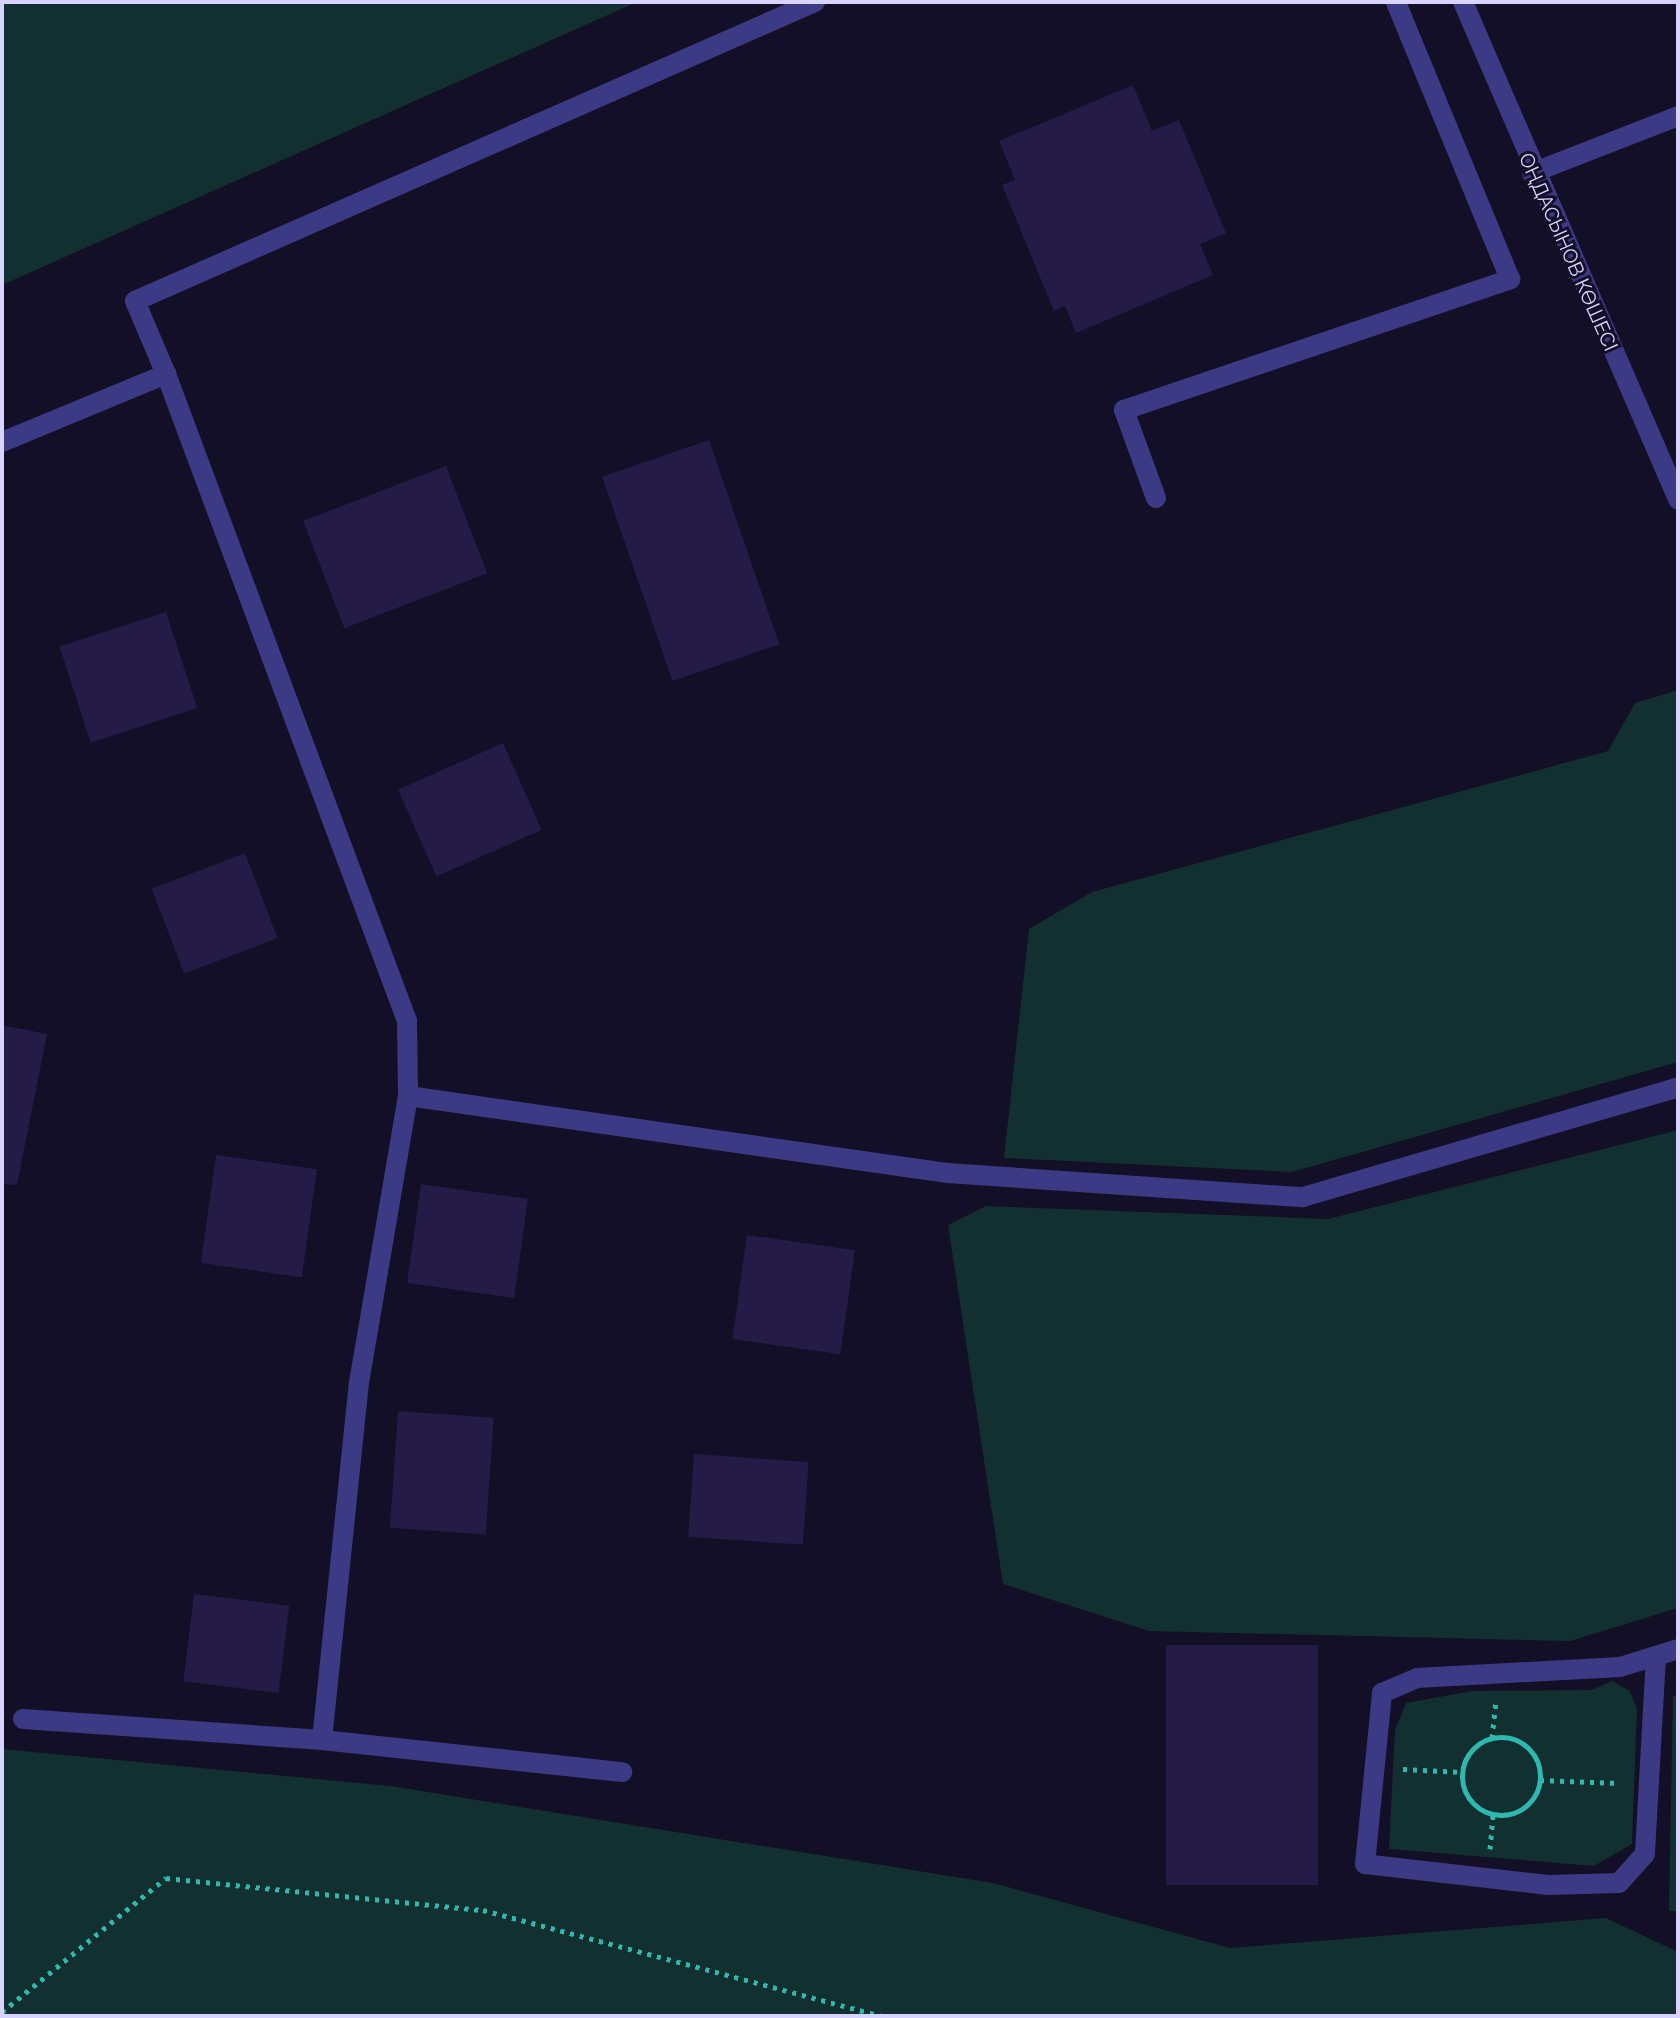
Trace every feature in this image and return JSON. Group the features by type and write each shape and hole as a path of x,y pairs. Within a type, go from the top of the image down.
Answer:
{"street":[{"path":"322,1740 359,1382 408,1096 407,1021 166,374 135,301 815,2"},
{"path":"1156,498 1124,410 1510,279 1396,2"},
{"name":"ОҢДАСЫНОВ КӨШЕСІ","path":"1463,2 1532,173 1678,499"},
{"path":"1532,173 1678,116"},
{"path":"2,442 166,374"},
{"path":"408,1096 947,1173 1303,1197 1678,1087"},
{"path":"1656,1656 1645,1854 1619,1883 1548,1885 1365,1864 1370,1768 1382,1693 1417,1678 1620,1667 1678,1649"},
{"path":"23,1719 322,1740 622,1772"}],"path":[{"path":"1498,1737 1533,1754 1540,1780 1530,1802 1498,1815 1468,1798 1462,1772 1473,1748 1498,1737"},
{"path":"1370,1768 1462,1772"},
{"path":"1540,1780 1649,1785"},
{"path":"2,2012 166,1878 483,1910 882,2016"}],"green space":[{"path":"2,2 637,2 2,285"},
{"path":"1678,690 1678,1062 1292,1172 1004,1158 1029,929 1092,892 1608,751 1635,703"},
{"path":"1678,1130 1678,1608 1570,1641 1149,1631 1003,1584 948,1225 986,1206 1328,1219"},
{"path":"1612,1681 1630,1691 1637,1709 1632,1844 1594,1866 1389,1849 1395,1730 1406,1703 1472,1691 1592,1690"},
{"path":"1673,1696 1678,1696 1678,1911 1669,1911"},
{"path":"2,1749 390,1786 993,1883 1230,1948 1606,1918 1678,1952 1678,2016 2,2016"}],"building":[{"path":"1133,85 1152,131 1179,120 1226,233 1200,244 1213,275 1076,333 1065,306 1054,311 1002,185 1015,180 999,141"},
{"path":"709,440 779,644 672,681 602,477"},
{"path":"446,466 487,573 344,628 303,521"},
{"path":"166,612 197,708 91,743 59,647"},
{"path":"503,743 542,830 437,877 398,790"},
{"path":"245,853 278,938 184,974 152,889"},
{"path":"2,1025 47,1034 17,1185 2,1184"},
{"path":"216,1155 317,1169 302,1277 201,1263"},
{"path":"421,1184 528,1199 514,1298 407,1283"},
{"path":"747,1235 855,1250 840,1354 732,1339"},
{"path":"398,1411 494,1418 486,1534 390,1528"},
{"path":"694,1454 809,1462 803,1545 688,1537"},
{"path":"194,1594 289,1606 279,1693 183,1681"},
{"path":"1166,1645 1318,1645 1318,1885 1166,1885"}]}
